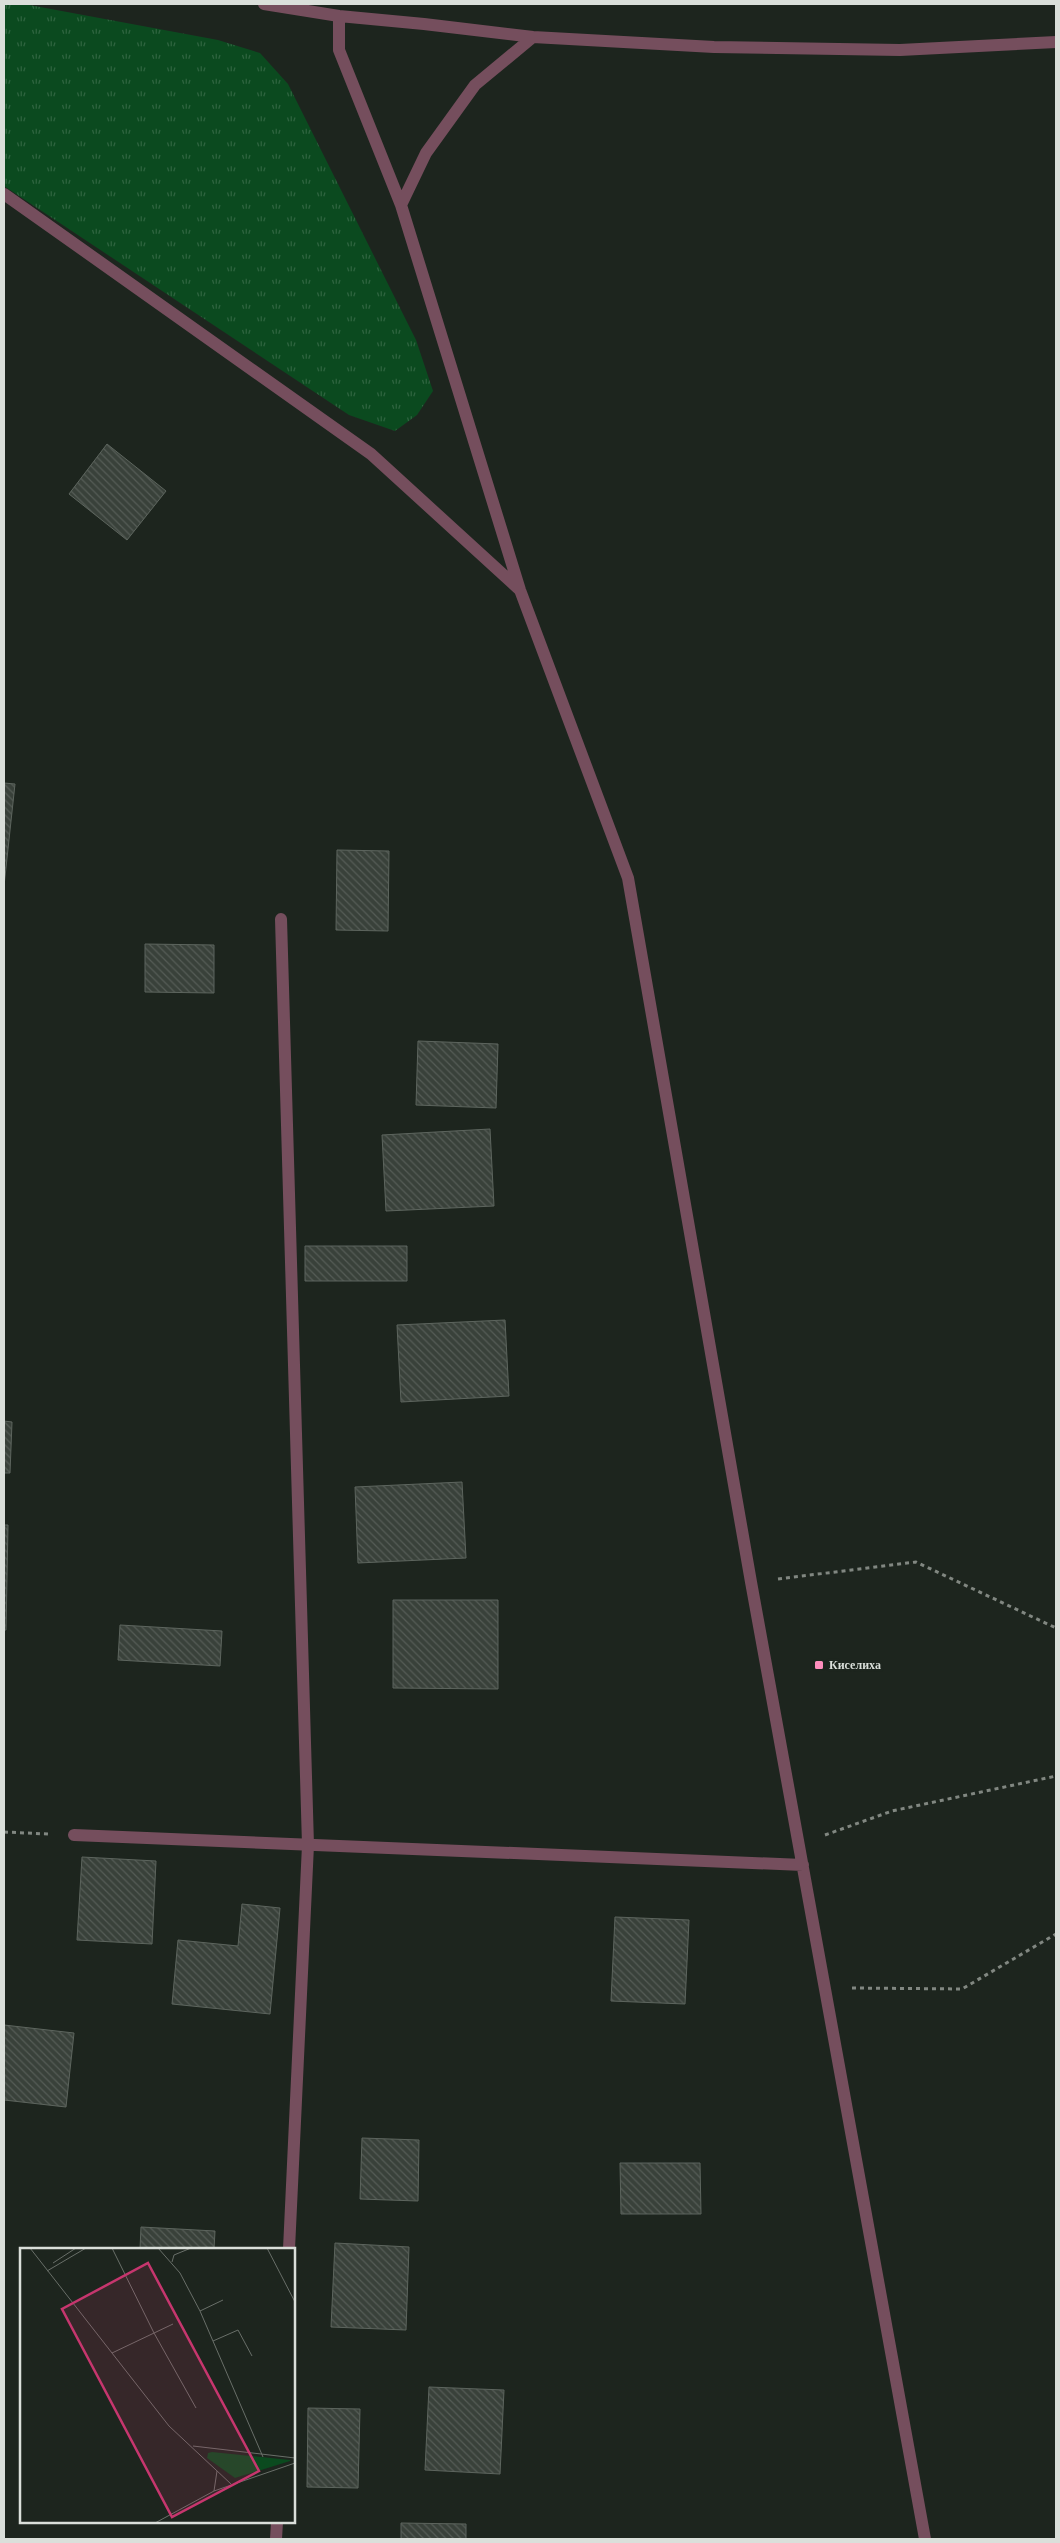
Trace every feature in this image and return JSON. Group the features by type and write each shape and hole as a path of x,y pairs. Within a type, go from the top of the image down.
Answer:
{"street":[{"path":"264,4 339,16 533,37 714,47 900,50 1056,42"},
{"path":"339,16 339,50 401,205 520,590 628,878 751,1582 925,2539"},
{"path":"401,205 426,153 475,84 533,37"},
{"path":"4,194 371,454 520,590"},
{"path":"281,919 308,1845 289,2248"},
{"path":"74,1835 802,1865"},
{"path":"276,2539 277,2523"}],"path":[{"path":"751,1582 916,1562 1056,1628"},
{"path":"799,1845 892,1811 1056,1776"},
{"path":"4,1832 74,1835"},
{"path":"824,1987 962,1989 1056,1934"}],"green space":[{"path":"4,4 24,4 218,40 260,53 288,84 416,340 433,391 417,415 395,431 349,415 4,186"}],"building":[{"path":"107,444 166,491 127,540 69,494"},
{"path":"4,783 15,784 4,886"},
{"path":"337,850 389,851 388,931 336,930"},
{"path":"145,944 214,945 214,993 145,992"},
{"path":"418,1041 498,1044 496,1108 416,1105"},
{"path":"490,1129 494,1206 386,1211 382,1135"},
{"path":"305,1246 407,1246 407,1281 305,1281"},
{"path":"505,1320 509,1396 401,1402 397,1325"},
{"path":"4,1421 12,1422 10,1473 4,1473"},
{"path":"462,1482 466,1558 358,1563 355,1487"},
{"path":"4,1525 8,1525 6,1630 4,1630"},
{"path":"393,1600 498,1600 498,1689 393,1688"},
{"path":"120,1625 222,1631 220,1666 118,1660"},
{"path":"82,1857 156,1861 152,1944 77,1940"},
{"path":"242,1904 280,1908 270,2014 172,2004 178,1940 238,1946"},
{"path":"615,1917 689,1920 685,2004 611,2001"},
{"path":"4,2025 74,2033 66,2107 4,2100"},
{"path":"362,2138 419,2140 418,2201 360,2199"},
{"path":"620,2163 700,2163 701,2214 621,2214"},
{"path":"141,2227 215,2231 214,2248 140,2248"},
{"path":"335,2243 409,2247 406,2330 331,2327"},
{"path":"429,2387 504,2390 500,2474 425,2470"},
{"path":"308,2408 360,2409 358,2488 307,2487"},
{"path":"401,2523 466,2524 466,2539 401,2539"}],"place":[{"name":"Киселиха","path":"819,1665"}]}
